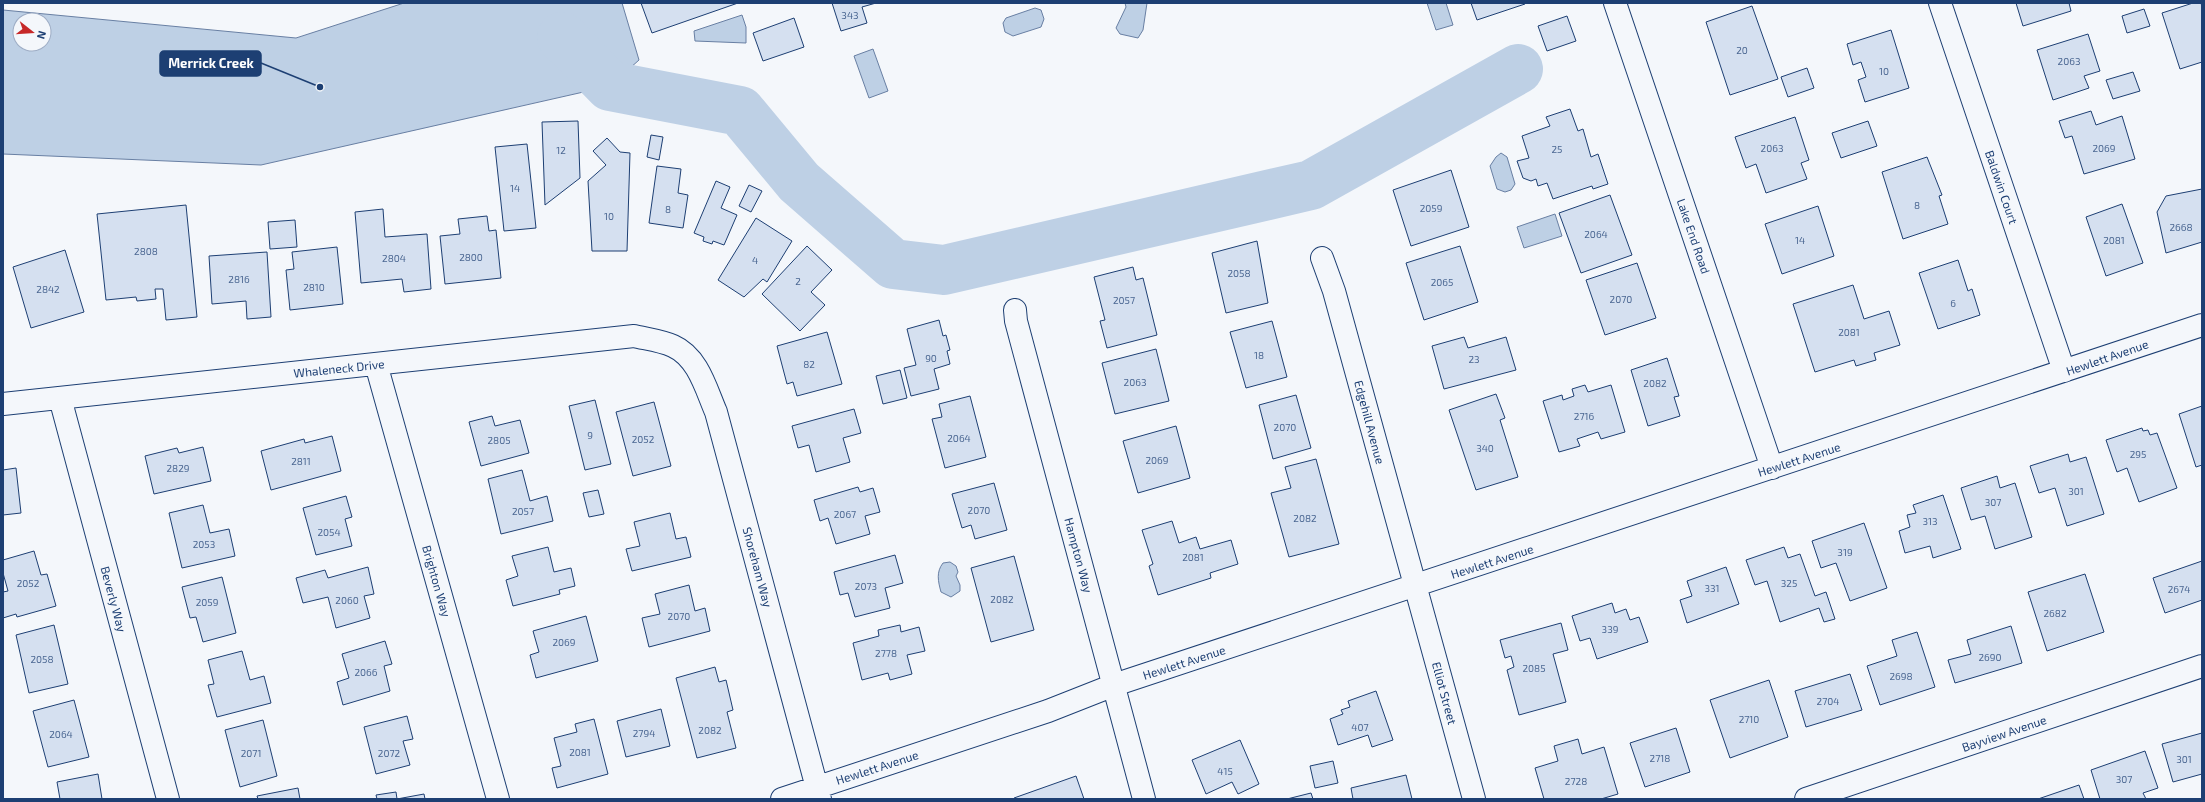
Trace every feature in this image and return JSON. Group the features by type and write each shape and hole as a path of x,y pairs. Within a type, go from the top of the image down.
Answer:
{"street":[{"name":"Lake End Road","path":"1615,3 1772,468"},
{"name":"Baldwin Court","path":"1940,3 2064,372"},
{"name":"Edgehill Avenue","path":"1322,258 1334,291 1416,587"},
{"name":"Hampton Way","path":"1015,310 1018,329 1144,799"},
{"name":"Hewlett Avenue","path":"782,799 819,793 1114,685 1416,587 2202,325"},
{"name":"Whaleneck Drive","path":"3,404 634,336 673,346"},
{"name":"Shoreham Way","path":"673,346 686,355 698,370 716,412 819,793"},
{"name":"Brighton Way","path":"376,364 498,799"},
{"name":"Beverly Way","path":"60,398 168,799"},
{"name":"Elliot Street","path":"1416,587 1474,799"},
{"name":"Bayview Avenue","path":"1806,799 2202,666"}],"water":[{"path":"404,3 622,3 639,60 610,86 261,165 3,154 3,10 24,12 12,12 12,52 52,52 52,15 296,38"},
{"path":"1125,3 1147,3 1143,30 1138,38 1120,34 1116,28 1126,7"},
{"path":"1427,3 1446,3 1453,25 1436,30"},
{"path":"1035,8 1041,10 1044,19 1041,27 1013,36 1005,32 1003,23 1006,18"},
{"path":"742,15 746,27 746,43 695,41 694,31"},
{"path":"873,49 888,91 869,98 854,56"},
{"path":"1501,153 1507,157 1515,184 1511,190 1505,192 1497,189 1490,166 1496,157"},
{"path":"1555,214 1562,236 1524,248 1517,227"},
{"path":"950,562 956,566 958,572 956,576 960,585 960,591 951,597 941,592 938,577 939,570 943,563"}],"building":[{"path":"641,3 738,3 652,33"},
{"path":"832,3 876,3 862,7 867,23 841,31"},
{"path":"1471,3 1525,3 1525,4 1477,20"},
{"path":"2016,3 2069,3 2071,11 2023,26"},
{"path":"2193,3 2201,3 2202,7 2202,62 2180,69 2162,13"},
{"path":"1752,6 1778,79 1730,95 1706,22"},
{"path":"2144,9 2150,26 2127,33 2122,16"},
{"path":"1567,16 1576,41 1547,51 1538,26"},
{"path":"794,18 804,47 763,61 753,33"},
{"path":"1891,30 1909,88 1865,102 1858,80 1866,77 1861,62 1853,65 1847,44"},
{"path":"2088,34 2100,71 2084,76 2089,88 2053,100 2037,50"},
{"path":"1807,68 1814,88 1788,97 1781,77"},
{"path":"2133,72 2140,91 2113,99 2106,80"},
{"path":"1570,109 1578,131 1583,129 1591,157 1598,154 1608,184 1593,189 1592,186 1553,199 1547,183 1538,186 1536,179 1531,181 1523,178 1517,161 1529,158 1522,136 1550,126 1546,117"},
{"path":"2091,111 2096,125 2122,116 2135,159 2084,174 2072,136 2065,138 2059,121"},
{"path":"1795,117 1809,160 1801,163 1807,179 1766,193 1756,164 1746,168 1735,137"},
{"path":"578,121 580,178 545,205 542,122"},
{"path":"1868,121 1877,146 1841,158 1832,133"},
{"path":"651,135 663,137 659,160 647,157"},
{"path":"607,138 620,152 630,153 627,251 592,251 588,181 606,165 593,151"},
{"path":"527,144 536,228 504,231 495,147"},
{"path":"1927,157 1942,195 1939,196 1948,224 1903,239 1882,172"},
{"path":"657,166 681,169 678,193 688,195 683,228 649,223"},
{"path":"1451,170 1469,227 1411,246 1393,190"},
{"path":"716,181 730,187 721,208 737,215 724,245 713,241 712,244 703,241 704,237 694,233"},
{"path":"749,185 762,191 751,212 739,206"},
{"path":"2202,189 2202,242 2166,253 2157,212 2166,196"},
{"path":"1610,195 1632,255 1581,273 1559,213"},
{"path":"2122,204 2143,263 2106,276 2086,217"},
{"path":"186,205 197,317 166,320 163,289 155,289 156,299 137,301 136,297 106,300 97,214"},
{"path":"1818,206 1834,256 1782,274 1765,224"},
{"path":"383,209 385,237 427,234 431,289 404,292 402,279 361,283 355,212"},
{"path":"487,216 489,231 496,230 501,278 445,284 440,236 460,234 458,219"},
{"path":"756,218 792,241 767,282 763,279 744,297 718,280"},
{"path":"295,220 297,247 270,249 268,222"},
{"path":"1257,241 1268,303 1226,313 1212,253"},
{"path":"807,246 832,270 811,292 825,305 800,331 762,294"},
{"path":"1460,246 1478,302 1424,320 1406,263"},
{"path":"337,247 343,304 290,310 286,270 294,269 292,252"},
{"path":"65,250 84,312 31,328 13,267"},
{"path":"267,252 271,317 247,319 246,301 212,304 209,256"},
{"path":"1958,260 1968,291 1972,289 1980,315 1938,329 1919,273"},
{"path":"1637,263 1656,318 1605,335 1586,280"},
{"path":"1133,267 1136,280 1143,278 1157,335 1107,348 1100,321 1105,320 1094,277"},
{"path":"1853,285 1864,319 1889,311 1900,345 1874,353 1876,360 1856,366 1854,360 1815,372 1793,304"},
{"path":"939,320 943,336 946,335 950,350 947,351 950,364 934,369 939,389 911,396 904,368 916,365 907,329"},
{"path":"1272,321 1287,377 1246,388 1230,332"},
{"path":"827,332 842,384 797,396 793,382 787,384 777,346"},
{"path":"1464,337 1468,348 1506,337 1516,370 1444,389 1432,346"},
{"path":"1156,349 1169,401 1115,414 1102,363"},
{"path":"1667,358 1679,396 1674,397 1680,416 1648,426 1631,370"},
{"path":"900,370 907,398 883,404 876,376"},
{"path":"1585,385 1588,392 1611,385 1625,432 1601,439 1598,432 1577,439 1580,446 1559,452 1543,401 1562,395 1563,400 1574,396 1572,389"},
{"path":"1496,394 1505,418 1500,420 1518,477 1476,490 1449,410"},
{"path":"1296,395 1311,448 1273,459 1259,405"},
{"path":"970,396 986,457 945,468 932,419 942,417 939,404"},
{"path":"595,400 611,464 585,470 569,406"},
{"path":"654,402 671,466 633,476 616,412"},
{"path":"2202,406 2202,465 2196,467 2179,414"},
{"path":"854,409 861,433 843,438 850,462 816,472 809,445 798,448 792,426"},
{"path":"492,416 495,426 520,420 529,453 481,466 469,422"},
{"path":"1176,426 1190,478 1138,493 1123,441"},
{"path":"2142,428 2143,431 2148,430 2150,435 2157,433 2177,488 2139,502 2127,468 2117,472 2106,440"},
{"path":"332,436 341,471 271,490 261,451 304,439 305,443"},
{"path":"203,447 211,481 154,494 145,456 177,448 179,453"},
{"path":"2068,454 2070,462 2086,457 2104,514 2067,526 2055,488 2039,493 2030,466"},
{"path":"1316,459 1339,544 1289,557 1271,493 1291,488 1285,467"},
{"path":"16,468 21,513 3,515 3,470"},
{"path":"522,470 530,501 547,496 553,521 501,534 488,479"},
{"path":"1997,476 2000,488 2015,483 2032,537 1995,549 1985,516 1971,520 1961,488"},
{"path":"994,483 1007,530 975,539 971,525 962,528 952,494"},
{"path":"858,487 860,492 873,488 880,512 865,516 870,534 836,544 828,518 820,521 814,500"},
{"path":"598,490 604,514 589,517 583,493"},
{"path":"1943,495 1961,549 1933,558 1930,546 1905,553 1899,531 1910,527 1907,515 1916,513 1913,505"},
{"path":"346,496 352,517 345,519 352,546 316,555 303,508"},
{"path":"203,505 210,533 229,529 235,556 182,568 169,513"},
{"path":"670,513 676,539 686,537 691,557 632,571 626,549 640,546 634,522"},
{"path":"1172,521 1179,543 1196,537 1200,549 1231,540 1238,564 1210,573 1211,578 1158,595 1149,566 1153,564 1142,530"},
{"path":"1864,523 1887,588 1850,601 1836,563 1821,568 1812,541"},
{"path":"548,547 554,572 571,568 575,586 559,590 560,594 513,606 506,580 518,576 512,556"},
{"path":"1784,547 1788,558 1800,554 1815,596 1826,592 1835,619 1824,622 1819,608 1780,622 1767,581 1755,585 1746,560"},
{"path":"34,551 41,575 47,574 56,606 17,617 16,614 3,618 3,592 8,591 3,573 3,560"},
{"path":"895,555 903,583 885,588 890,608 855,617 848,593 840,595 834,572"},
{"path":"1014,556 1034,630 991,642 971,568"},
{"path":"2202,561 2202,600 2165,613 2153,578"},
{"path":"368,567 374,594 364,596 370,618 336,628 328,597 303,603 296,578 325,570 328,578"},
{"path":"1726,567 1739,604 1687,623 1680,600 1692,596 1687,581"},
{"path":"2085,574 2104,632 2047,651 2028,592"},
{"path":"222,577 236,633 203,642 196,617 190,618 182,587"},
{"path":"689,585 695,611 705,608 710,631 649,647 642,618 660,614 655,594"},
{"path":"1612,603 1615,613 1626,609 1630,620 1639,617 1648,642 1597,659 1590,638 1580,641 1572,616"},
{"path":"586,616 598,661 536,678 530,655 539,652 533,631"},
{"path":"1561,623 1568,650 1553,654 1566,702 1519,715 1507,670 1514,667 1511,656 1505,658 1500,640"},
{"path":"54,625 68,684 29,693 16,635"},
{"path":"900,625 901,632 919,627 925,651 907,655 912,674 890,680 888,673 862,680 853,643 879,636 878,630"},
{"path":"2011,626 2022,663 1955,683 1948,660 1971,654 1967,640"},
{"path":"1917,632 1935,687 1880,705 1867,666 1897,656 1892,640"},
{"path":"385,641 392,664 384,666 390,691 343,705 337,682 349,678 342,654"},
{"path":"242,651 250,680 264,676 271,703 217,717 208,685 214,684 208,660"},
{"path":"715,667 719,682 726,680 733,710 727,712 736,748 697,758 676,678"},
{"path":"1850,674 1862,710 1806,727 1795,691"},
{"path":"1769,680 1788,737 1730,758 1710,700"},
{"path":"1376,691 1393,740 1372,747 1368,735 1338,745 1330,719 1343,714 1341,710 1350,707 1348,701"},
{"path":"74,700 89,757 48,767 33,711"},
{"path":"661,709 670,746 626,757 617,721"},
{"path":"407,716 413,739 403,741 410,765 376,774 364,727"},
{"path":"594,719 608,774 557,788 552,768 561,766 554,738 577,732 575,724"},
{"path":"263,720 277,776 240,787 225,730"},
{"path":"1676,728 1690,772 1645,787 1630,743"},
{"path":"2202,733 2202,774 2173,782 2162,744"},
{"path":"1578,739 1582,754 1604,747 1618,794 1601,799 1544,799 1535,768 1558,761 1554,746"},
{"path":"1240,740 1259,784 1238,794 1232,782 1206,794 1192,760"},
{"path":"2145,751 2158,788 2143,793 2146,799 2100,799 2091,770"},
{"path":"1333,761 1338,783 1315,788 1310,766"},
{"path":"98,774 102,799 60,799 57,782"},
{"path":"1406,775 1412,799 1353,799 1351,788"},
{"path":"1076,776 1084,799 1014,799 1014,798"},
{"path":"2079,785 2084,799 2038,799"},
{"path":"298,788 300,799 258,799 257,796"},
{"path":"396,792 397,799 377,799 376,795"},
{"path":"1311,793 1313,799 1287,799"},
{"path":"424,794 425,799 397,799"}],"waterway":[{"path":"562,37 610,86 740,111 799,182 893,264 944,270 1311,185 1518,69"}],"place":[{"name":"Merrick Creek","path":"320,87"}]}
